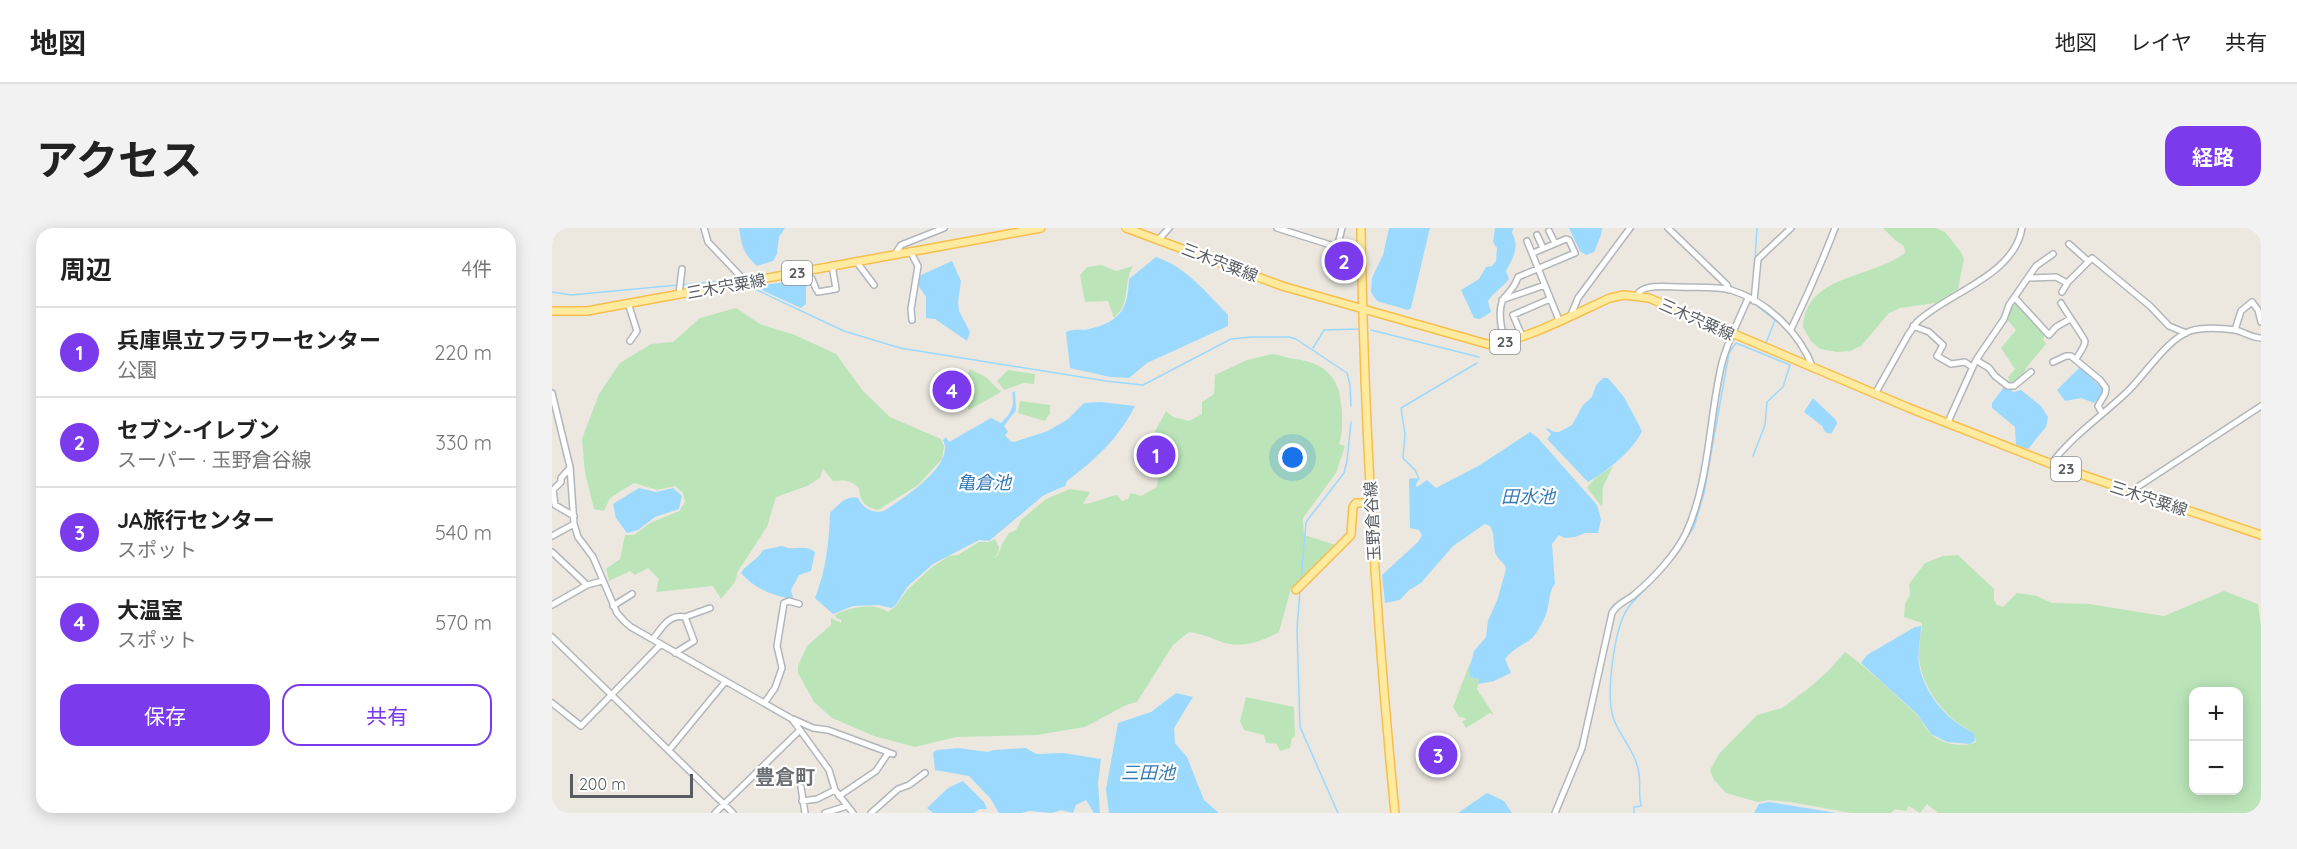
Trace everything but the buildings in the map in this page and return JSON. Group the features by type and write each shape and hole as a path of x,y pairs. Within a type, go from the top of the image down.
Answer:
{"main road":[{"name":"三木宍粟線","path":"552,311 587,311 1041,228"},
{"name":"三木宍粟線","path":"1126,228 1282,286 1479,343 1506,342 1610,298 1639,296 1662,302 1733,335 2051,464 2261,535"},
{"name":"玉野倉谷線","path":"1361,228 1362,308 1373,549 1395,813"},
{"path":"1296,590 1351,535 1353,507 1356,503 1368,503"}],"street":[{"path":"704,228 708,242 746,282"},
{"path":"897,254 901,245 944,228"},
{"path":"1159,239 1169,228"},
{"path":"1277,228 1338,250 1361,255"},
{"path":"1337,248 1342,228"},
{"path":"1571,315 1578,298 1630,228"},
{"path":"1668,228 1727,285 1729,290"},
{"path":"1555,813 1582,748 1612,613 1621,602 1635,594 1668,558 1685,535 1692,517 1715,408 1721,366 1733,335 1751,300 1758,259 1791,228"},
{"path":"1791,329 1804,298 1813,286 1835,228"},
{"path":"1875,394 1913,326 1921,318 1999,267 2013,252 2022,228"},
{"path":"1549,231 1555,243"},
{"path":"1537,235 1543,248"},
{"path":"1506,342 1500,326 1502,300 1513,289 1518,278 1575,253 1569,240 1566,239 1533,253"},
{"path":"1527,241 1559,320"},
{"path":"2069,244 2088,261"},
{"path":"910,251 918,266 911,309 912,320"},
{"path":"1948,422 1976,360 2036,266 2053,254"},
{"path":"2062,292 2067,283 2088,261 2094,259 2150,306 2169,326 2186,333"},
{"path":"856,261 874,285"},
{"path":"801,272 803,277 812,279 817,291 836,289 832,266"},
{"path":"679,294 682,269"},
{"path":"2029,278 2059,277 2067,283"},
{"path":"1502,300 1545,285"},
{"path":"1639,296 1639,292 1643,289 1657,287 1729,290 1751,300 1791,329 1814,368"},
{"path":"1522,336 1514,315 1560,297"},
{"path":"2015,298 2049,335 2056,327 2070,319"},
{"path":"2235,330 2241,311 2252,302 2258,310 2261,322"},
{"path":"628,303 637,331 630,341"},
{"path":"2061,303 2085,340 2076,359"},
{"path":"1913,326 1929,332 1943,345 1937,356 1951,364 1965,362 1972,367"},
{"path":"2051,464 2074,437 2126,393 2173,342 2186,333 2200,330 2235,330 2260,340"},
{"path":"2053,362 2068,355 2100,380 2106,388 2098,406 2102,413"},
{"path":"1976,360 1989,368 2008,386 2014,386 2031,372"},
{"path":"552,393 570,468 574,524 578,537 593,557 613,606 625,622 792,719 890,753 876,771 837,793 802,801"},
{"path":"2133,493 2136,488 2261,406"},
{"path":"553,429 559,425"},
{"path":"570,468 553,490 554,505 574,516"},
{"path":"552,536 574,524"},
{"path":"552,552 587,585"},
{"path":"552,605 587,585 602,581"},
{"path":"613,606 632,594"},
{"path":"765,702 775,688 782,668 777,646 784,603 789,601 799,604"},
{"path":"653,639 667,620 679,616 685,617 710,608"},
{"path":"675,653 694,641 685,617"},
{"path":"552,637 733,813"},
{"path":"552,703 581,726 661,644"},
{"path":"669,750 725,681"},
{"path":"792,719 829,770 837,793 853,813"},
{"path":"715,813 800,730"},
{"path":"871,813 898,789 909,785 926,773"},
{"path":"801,787 805,813"},
{"path":"825,813 847,806"}],"green space":[{"path":"1883,228 1936,228 1945,232 1964,259 1958,289 1936,303 1900,308 1889,313 1861,346 1850,351 1837,352 1820,349 1811,341 1803,327 1807,310 1815,297 1842,280 1875,268 1905,253 1904,246"},
{"path":"1101,265 1116,271 1133,266 1123,306 1114,318 1108,301 1085,302 1080,275 1087,267"},
{"path":"2015,300 2046,335 2043,339 2046,344 2026,368 2022,378 2010,385 2008,377 2015,369 2001,348 2016,330 2006,318"},
{"path":"736,308 760,324 795,335 836,354 863,391 890,417 941,439 944,446 942,459 918,485 878,510 864,503 856,485 847,481 833,481 823,469 820,478 807,486 776,497 767,527 738,571 735,582 721,599 713,586 656,592 659,579 648,568 635,575 630,571 609,581 606,569 620,559 625,535 634,535 650,523 679,511 685,502 683,493 675,486 657,490 634,483 610,498 604,511 594,509 585,473 582,439 599,394 620,363 651,344 673,342 700,318"},
{"path":"1272,354 1306,361 1324,369 1330,375 1341,400 1342,428 1339,444 1345,446 1336,473 1303,518 1304,535 1336,545 1302,584 1291,588 1279,632 1259,641 1236,645 1189,632 1173,645 1137,702 1126,705 1085,727 1037,735 956,737 915,747 874,736 832,718 814,702 798,673 798,666 807,646 831,625 831,618 841,623 835,615 869,606 888,612 931,568 949,556 958,555 979,542 989,542 995,539 999,547 998,554 993,558 998,555 1003,542 1009,533 1016,530 1021,520 1046,499 1070,489 1090,492 1083,504 1117,495 1122,501 1128,499 1131,493 1141,496 1157,487 1158,479 1166,467 1161,459 1154,433 1166,411 1173,417 1189,421 1202,414 1202,402 1214,394 1215,375 1247,360"},
{"path":"970,369 986,377 1001,392 969,410 960,393"},
{"path":"1008,370 1035,374 1034,384 1024,383 1004,390 997,381"},
{"path":"1020,401 1050,405 1050,413 1045,421 1018,413"},
{"path":"1613,466 1603,487 1602,507 1587,488 1594,479"},
{"path":"1958,555 1994,589 1994,600 1997,605 2003,607 2017,593 2037,596 2052,603 2089,604 2164,616 2224,591 2258,604 2261,627 2261,813 1938,813 1927,804 1920,813 1909,806 1906,811 1895,809 1891,813 1851,813 1790,802 1769,800 1758,802 1726,793 1714,780 1710,770 1719,754 1757,715 1782,708 1809,688 1845,652 1915,713 1936,738 1959,745 1976,742 1974,733 1947,714 1927,686 1919,660 1922,623 1904,617 1905,604 1910,595 1909,584 1925,563 1943,556"},
{"path":"1471,660 1470,677 1479,679 1477,689 1494,715 1490,713 1466,728 1462,721 1466,720 1465,718 1459,717 1453,707"},
{"path":"1246,697 1294,707 1295,736 1292,738 1290,748 1280,751 1277,744 1266,743 1264,735 1244,730 1240,721"}],"water":[{"path":"739,228 785,228 779,237 777,254 773,261 757,266 744,249"},
{"path":"1389,228 1430,228 1411,308 1408,310 1377,301 1371,292 1372,278 1383,255"},
{"path":"1495,228 1513,228 1515,248 1506,271 1509,279 1488,301 1491,312 1480,319 1474,318 1461,290 1479,279 1486,267 1492,266 1496,261 1497,248 1493,242"},
{"path":"1569,228 1602,228 1594,252 1586,255 1580,251"},
{"path":"1156,257 1177,267 1204,289 1228,315 1228,326 1147,363 1129,378 1110,377 1070,368 1066,332 1100,326 1115,318 1127,298 1129,279"},
{"path":"952,261 961,281 958,302 959,311 970,332 967,341 935,319 926,318 926,297 918,285 919,276"},
{"path":"803,280 808,284 806,304 801,308 753,286"},
{"path":"2080,367 2103,389 2103,394 2094,403 2081,398 2065,401 2057,390"},
{"path":"1603,378 1608,378 1624,397 1642,431 1638,439 1618,460 1588,482 1547,439 1551,434 1546,429 1559,432 1572,425 1583,405 1592,397 1596,385"},
{"path":"2004,387 2014,392 2021,390 2041,406 2048,417 2046,427 2028,449 2016,445 2015,427 1992,408 1992,403"},
{"name":"亀倉池","path":"1015,391 1016,410 1004,426 1008,432 1005,435 1014,442 1048,431 1068,419 1084,403 1100,402 1135,406 1114,438 1097,456 1067,481 1065,486 1044,495 989,541 979,540 933,564 908,586 895,606 891,608 879,605 853,606 833,614 817,600 815,598 826,556 830,513 842,501 854,497 858,498 868,509 876,512 884,511 914,490 935,470 942,460 945,450 943,440 946,437 949,442 991,418 1001,423 1011,410 1012,393"},
{"path":"1813,398 1836,420 1837,424 1831,434 1825,432 1822,426 1804,412"},
{"name":"田水池","path":"1530,432 1538,438 1597,505 1601,519 1598,533 1585,533 1564,538 1559,535 1552,544 1555,584 1542,624 1533,637 1505,659 1511,673 1494,681 1478,684 1479,679 1470,677 1469,670 1474,651 1486,637 1488,621 1498,598 1506,569 1496,555 1490,526 1485,524 1453,546 1421,583 1409,590 1400,600 1385,603 1382,575 1418,542 1422,535 1419,530 1410,528 1409,479 1419,479 1417,487 1427,480 1436,488 1480,465"},
{"path":"639,488 656,492 673,488 682,496 679,509 655,517 638,530 627,533 616,518 613,504"},
{"path":"782,546 807,548 815,552 811,571 799,575 791,590 793,598 791,599 764,590 741,573 763,550"},
{"path":"1921,626 1919,659 1921,675 1931,695 1946,714 1974,733 1975,741 1970,744 1947,742 1931,734 1917,714 1861,663 1867,655 1915,627"},
{"name":"三田池","path":"1176,693 1193,697 1174,728 1175,743 1187,757 1204,800 1219,813 1109,813 1106,789 1118,723 1151,712"},
{"path":"958,748 988,752 1026,748 1036,754 1063,753 1101,759 1098,783 1100,813 1094,813 1086,800 1076,805 1073,813 1061,810 1052,813 1030,811 999,813 990,798 969,776 935,770 933,753 937,750"},
{"path":"963,781 984,802 987,809 980,809 974,813 933,813 927,808 948,788"},
{"path":"1487,793 1504,801 1512,813 1458,813"},
{"path":"1769,802 1836,813 1754,813 1759,804"}],"waterway":[{"path":"1755,260 1757,228"},
{"path":"682,285 740,279"},
{"path":"552,292 571,295 678,285"},
{"path":"746,285 844,331 900,348 1143,385 1231,339 1289,337 1296,339 1347,373 1351,406"},
{"path":"1752,302 1775,320 1766,343"},
{"path":"1313,348 1324,330 1359,329"},
{"path":"1371,330 1479,357"},
{"path":"1679,549 1694,527 1704,493 1729,353 1736,343 1790,365 1783,387 1767,402 1765,425 1753,456"},
{"path":"1419,479 1415,470 1403,458 1405,434 1401,408 1477,363"},
{"path":"1301,581 1306,522 1344,473 1351,422"},
{"path":"1634,813 1634,807 1641,806 1638,767 1617,727 1611,709 1612,663 1623,618 1631,604 1653,581"},
{"path":"1300,591 1297,629 1300,727 1338,813"}],"place":[{"name":"セブン-イレブン","path":"1344,261"},
{"name":"大温室","path":"952,390"},
{"name":"兵庫県立フラワーセンター","path":"1156,455"},
{"name":"JA旅行センター","path":"1438,755"}],"district":[{"name":"豊倉町","path":"785,777"}]}
